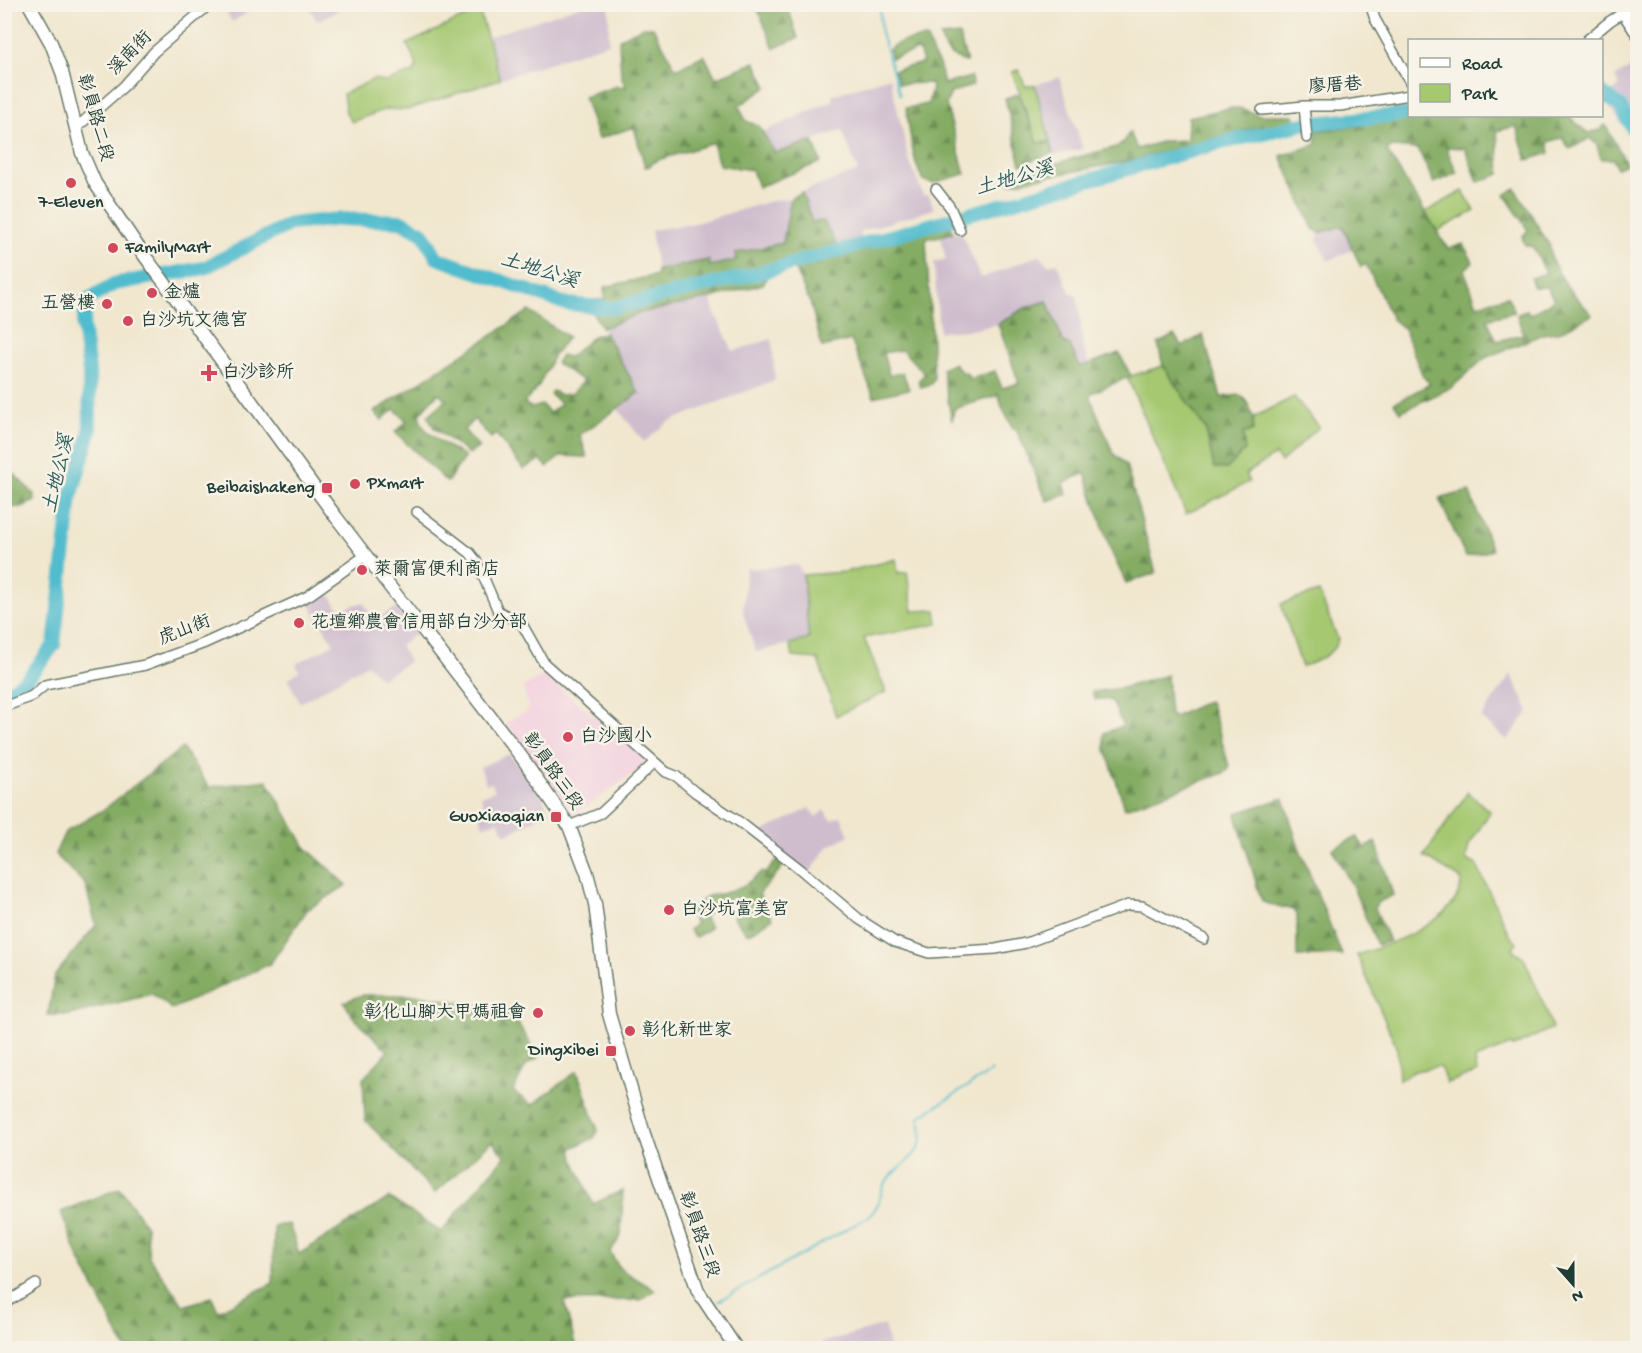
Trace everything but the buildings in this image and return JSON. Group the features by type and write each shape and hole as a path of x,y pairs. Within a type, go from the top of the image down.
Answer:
{"main road":[{"name":"彰員路二段","path":"29,4 51,43 62,72 82,153 95,183 174,296"},
{"path":"1621,8 1638,34"},
{"name":"彰員路三段","path":"174,296 366,555 523,759 569,826 587,873 595,903 609,1014 644,1134 698,1291 736,1348"}],"street":[{"name":"溪南街","path":"76,128 123,87 154,52 210,4"},
{"path":"1370,4 1375,19 1408,78"},
{"path":"1588,39 1610,21 1621,8 1636,5"},
{"name":"廖厝巷","path":"1262,110 1304,105 1340,106 1408,95"},
{"path":"1304,105 1307,136"},
{"path":"936,189 950,207 958,226"},
{"path":"417,512 470,553 477,562 498,611 522,624 544,663 655,762 800,869 859,919 896,942 929,953 996,949 1026,943 1136,904 1203,939"},
{"name":"虎山街","path":"4,707 32,696 45,685 145,665 205,643 308,596 366,555"},
{"path":"569,826 601,813 655,762"},
{"path":"4,1304 36,1284"}],"shaded area":[{"path":"585,4 609,5 609,43 500,79 488,37"},
{"path":"222,5 259,5 232,22"},
{"path":"308,5 348,5 317,21"},
{"path":"1637,63 1637,124 1631,115 1621,122 1603,98 1620,86 1615,77"},
{"path":"890,77 909,160 923,195 929,195 934,209 861,231 861,241 837,247 824,221 812,222 802,192 858,171 842,130 775,153 763,132 832,101 832,95"},
{"path":"1059,77 1083,149 1055,155 1035,85"},
{"path":"791,198 783,243 737,253 736,260 709,266 708,260 657,270 651,230 695,223 775,200"},
{"path":"1342,226 1353,249 1328,261 1317,239 1320,233"},
{"path":"961,231 980,277 1040,255 1048,265 1057,263 1070,292 1078,297 1083,348 1089,363 1080,367 1070,345 1064,344 1025,308 998,324 972,330 939,332 934,262 946,259 940,235"},
{"path":"711,298 713,309 733,351 772,339 775,380 668,422 644,442 617,408 639,393 602,328 641,313"},
{"path":"798,565 803,575 809,639 756,652 743,613 746,569"},
{"path":"325,588 340,610 363,602 375,621 397,607 418,632 400,645 409,662 381,679 367,664 300,703 288,679 299,671 296,664 334,644 307,601"},
{"path":"1511,674 1529,711 1507,740 1481,718"},
{"name":"白沙國小","path":"544,675 638,752 645,765 575,815 505,723 529,710 523,687"},
{"path":"509,754 543,798 549,812 506,835 498,821 483,826 479,812 484,810 481,796 495,791 492,783 486,784 480,767"},
{"path":"810,808 816,817 824,810 832,820 841,816 849,835 828,847 808,875 756,835"},
{"path":"884,1325 889,1347 887,1348 822,1348 821,1343"}],"green space":[{"path":"756,5 785,5 798,38 774,48"},
{"path":"479,10 500,79 407,110 386,109 352,122 346,113 343,94 374,79 385,82 414,72 417,65 407,44"},
{"path":"643,27 653,27 676,69 704,55 716,78 755,62 767,87 739,106 746,121 759,126 775,153 813,141 821,162 758,187 752,170 719,165 713,143 655,161 645,167 634,127 598,139 584,97 617,86 626,87 621,76 620,38"},
{"path":"959,35 967,62 949,54 940,37"},
{"path":"927,38 939,64 944,84 971,77 973,85 951,93 946,104 965,174 933,183 924,180 917,166 906,108 928,104 932,88 930,83 899,84 894,70 923,63 919,50 891,58 889,50 901,42"},
{"path":"1019,70 1025,86 1035,85 1050,141 1038,143 1012,72"},
{"path":"1018,94 1038,143 1050,141 1053,153 1021,164 1005,98"},
{"path":"1240,108 1259,115 1293,115 1297,121 1250,129 1130,161 1011,183 1006,177 1116,147 1130,132 1137,149 1164,141 1187,140 1188,117"},
{"path":"1426,117 1570,117 1587,133 1600,130 1605,125 1627,164 1617,168 1613,159 1601,159 1597,145 1590,138 1570,149 1562,138 1548,142 1550,153 1527,160 1516,126 1497,131 1500,174 1478,182 1465,148 1446,147 1457,173 1434,183 1418,149 1392,147 1387,151 1448,249 1463,244 1473,262 1464,270 1477,305 1507,296 1515,312 1487,319 1497,341 1523,334 1517,315 1526,310 1531,314 1554,300 1547,287 1533,287 1531,278 1546,273 1533,247 1525,245 1522,237 1528,230 1505,195 1515,188 1550,246 1552,261 1567,286 1592,315 1559,332 1546,333 1485,358 1452,387 1400,412 1394,403 1430,384 1423,376 1404,329 1392,319 1366,264 1361,267 1342,226 1320,233 1313,229 1281,156 1317,144 1315,131"},
{"path":"1463,191 1475,211 1437,231 1425,212"},
{"path":"802,192 812,222 824,221 837,246 949,222 953,233 926,239 934,379 931,384 920,387 918,381 925,374 902,350 883,353 889,375 903,373 909,389 874,397 851,340 822,347 811,305 794,268 770,274 763,284 641,313 602,328 586,301 605,299 604,287 657,275 657,270 709,260 710,266 736,260 736,253 783,243 791,198"},
{"path":"1047,301 1064,343 1070,345 1080,367 1119,353 1131,376 1092,393 1090,396 1113,453 1126,465 1156,573 1126,583 1111,551 1085,473 1064,483 1067,494 1047,501 1016,429 1013,429 1002,407 999,395 954,409 952,421 942,369 954,363 970,379 995,371 1002,388 1019,383 998,324 1025,308"},
{"path":"529,311 568,337 554,355 538,387 524,403 532,408 542,405 550,413 561,404 550,394 553,391 559,395 571,394 583,381 556,363 561,355 569,357 594,336 605,333 639,393 580,435 587,457 561,456 547,467 541,460 523,469 496,434 491,438 474,419 464,430 479,447 469,454 434,428 428,416 446,400 439,393 420,415 424,427 430,433 465,457 447,482 395,432 407,421 394,409 382,420 374,412"},
{"path":"1174,335 1182,346 1203,335 1221,397 1240,395 1247,402 1251,411 1253,430 1243,434 1245,450 1227,469 1214,468 1206,430 1163,366 1158,344"},
{"path":"1163,366 1206,430 1243,433 1253,430 1254,417 1294,397 1319,427 1281,462 1275,455 1246,474 1249,482 1186,514 1128,379"},
{"path":"5,465 34,494 35,501 22,507 5,508"},
{"path":"1469,491 1492,550 1466,557 1439,499"},
{"path":"896,559 898,573 907,572 913,611 936,610 938,624 864,638 886,692 836,716 818,659 793,657 790,644 809,639 803,575 845,572"},
{"path":"1319,592 1338,639 1329,653 1302,667 1281,604"},
{"path":"1167,675 1170,715 1174,717 1208,701 1211,704 1229,766 1228,770 1125,808 1105,747 1104,733 1123,726 1112,701 1095,700 1092,692 1122,688"},
{"path":"182,748 209,787 267,780 305,847 347,885 307,910 270,964 172,1009 152,994 69,1015 48,1015 55,975 96,925 85,884 55,854 65,832 103,810"},
{"path":"1468,792 1490,812 1469,845 1466,858 1476,864 1510,936 1517,942 1513,948 1514,952 1524,958 1552,1028 1513,1047 1511,1045 1475,1059 1477,1073 1446,1083 1440,1066 1415,1071 1399,1080 1397,1049 1357,955 1387,945 1421,929 1450,907 1458,894 1461,879 1424,856"},
{"path":"1284,799 1297,842 1342,955 1297,957 1297,914 1294,910 1265,903 1261,899 1236,815"},
{"path":"1357,837 1365,848 1376,842 1393,895 1377,903 1375,908 1389,941 1377,945 1352,885 1332,849"},
{"path":"778,859 785,864 759,894 772,919 748,934 733,917 743,910 734,896 704,916 710,928 695,938 689,930 696,923 687,911 708,896 744,886 761,872 766,873"},
{"path":"362,995 420,995 510,1011 539,1057 527,1064 513,1091 532,1105 577,1071 598,1130 594,1138 572,1148 574,1160 593,1204 623,1190 621,1236 610,1252 620,1269 655,1290 640,1300 564,1301 576,1348 125,1348 78,1256 61,1212 120,1188 146,1226 149,1257 184,1306 212,1297 218,1311 273,1283 274,1226 289,1224 299,1254 389,1198 441,1232 505,1156 492,1141 435,1193 365,1120 363,1079 388,1051 353,1017 344,1002"}],"waterway":[{"path":"878,4 881,33 900,95"},
{"name":"土地公溪","path":"1603,94 1620,106 1638,138"},
{"name":"土地公溪","path":"4,691 14,689 28,678 54,645 71,497 90,432 89,372 83,325 87,300 114,284 204,268 290,224 340,219 401,221 423,233 437,258 566,304 613,308 763,272 1213,145 1303,124 1408,114"},
{"path":"719,1301 870,1216 878,1204 886,1182 919,1148 922,1130 919,1117 992,1071"}],"place":[{"name":"7-Eleven","path":"71,183"},
{"name":"FamilyMart","path":"113,248"},
{"name":"金爐","path":"152,293"},
{"name":"五營樓","path":"107,304"},
{"name":"白沙坑文德宮","path":"128,321"},
{"name":"白沙診所","path":"209,373"},
{"name":"Pxmart","path":"355,484"},
{"name":"Beibaishakeng","path":"327,488"},
{"name":"萊爾富便利商店","path":"362,570"},
{"name":"花壇鄉農會信用部白沙分部","path":"299,623"},
{"name":"白沙國小","path":"568,737"},
{"name":"Guoxiaoqian","path":"556,817"},
{"name":"白沙坑富美宮","path":"669,910"},
{"name":"彰化山腳大甲媽祖會","path":"538,1013"},
{"name":"彰化新世家","path":"630,1031"},
{"name":"Dingxibei","path":"611,1051"}]}
